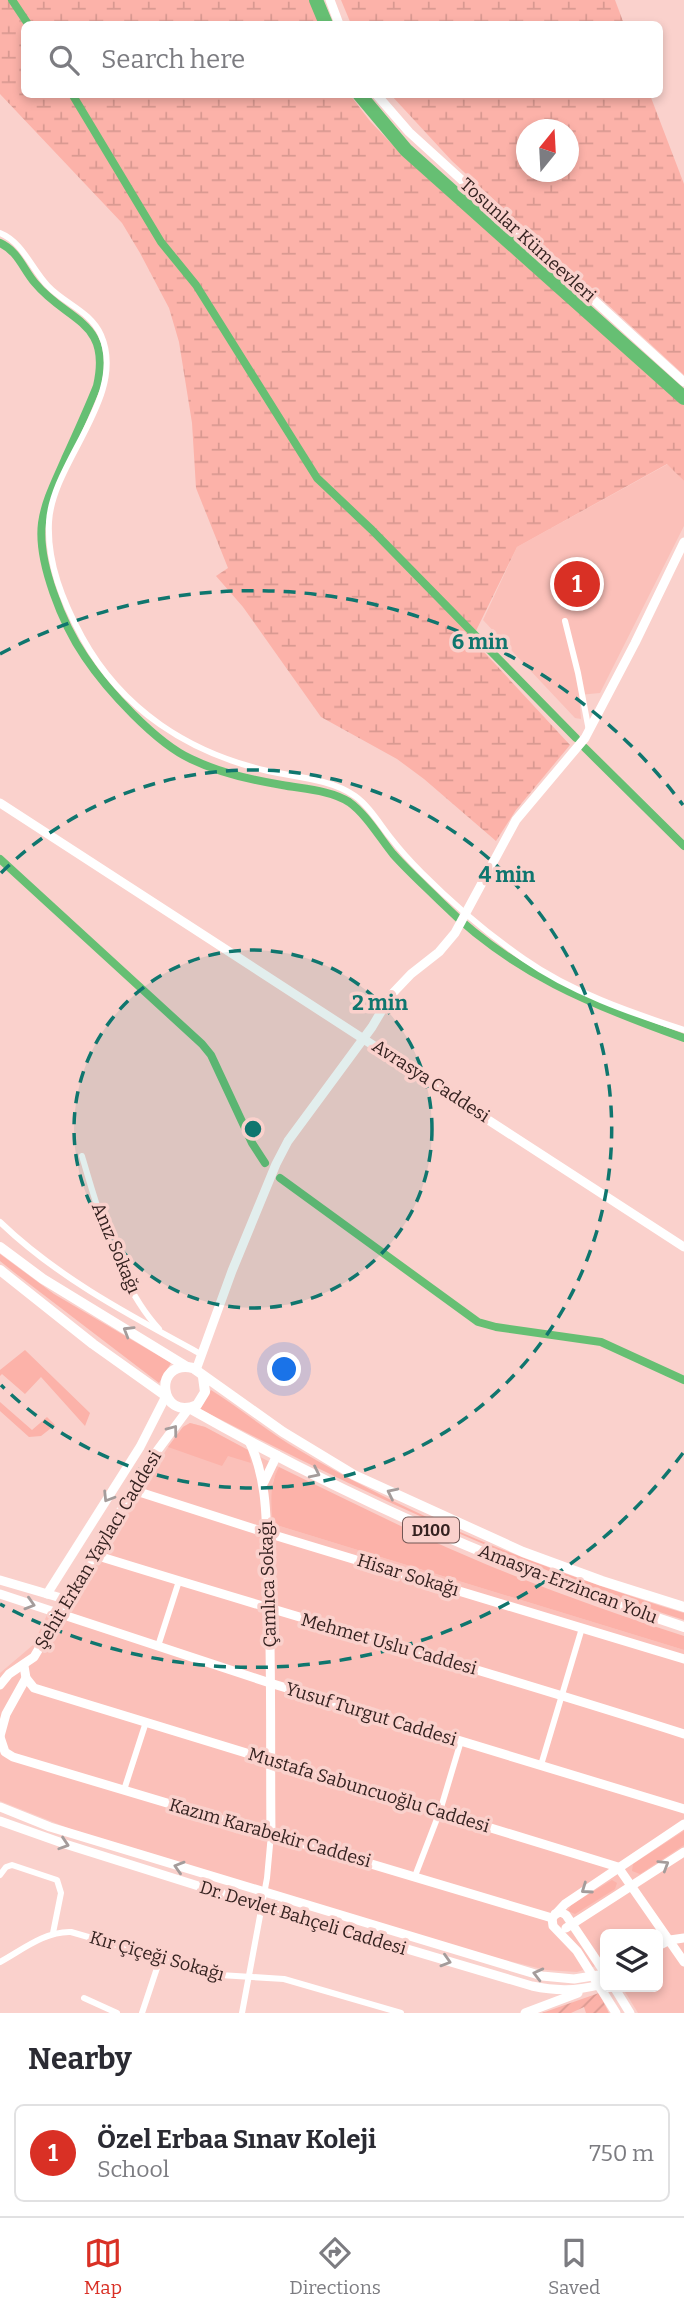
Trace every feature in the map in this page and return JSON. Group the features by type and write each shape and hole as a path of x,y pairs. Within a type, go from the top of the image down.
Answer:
{"highway":[{"name":"Amasya-Erzincan Yolu","path":"0,1247 43,1279 195,1371 320,1456 429,1511 553,1563 684,1606"},
{"path":"0,1270 176,1406 189,1408 197,1405 204,1396 206,1386 195,1371 177,1369 169,1375 165,1385 166,1396"},
{"name":"Amasya-Erzincan Yolu","path":"189,1408 277,1455 501,1561 600,1599 684,1627"}],"street":[{"path":"330,0 338,21"},
{"name":"Tosunlar Kümeevleri","path":"379,98 409,132 684,382"},
{"path":"0,233 20,249 52,290 90,319 102,336 107,361 102,390 60,481 49,522 53,569 61,593 90,651 128,697 161,726 197,748 237,763 332,785 354,795 374,815 414,865 466,914 524,960 568,985 684,1030"},
{"path":"195,1371 232,1270 280,1155 303,1118 364,1038 391,995 411,974 439,952 455,933 516,820 589,731 684,541"},
{"path":"565,621 589,731"},
{"name":"Avrasya Caddesi","path":"0,803 684,1247"},
{"name":"Anız Sokağı","path":"82,1156 103,1225 118,1261 145,1310 164,1334"},
{"path":"0,1222 37,1255 104,1300 201,1354"},
{"name":"Şehit Erkan Yaylacı Caddesi","path":"47,1594 140,1447 166,1396"},
{"name":"Şehit Erkan Yaylacı Caddesi","path":"0,1685 9,1674 34,1657 157,1451 189,1408"},
{"name":"Çamlıca Sokağı","path":"242,2013 265,1893 271,1834 267,1533 264,1484 249,1441"},
{"name":"Çamlıca Sokağı","path":"264,1484 277,1455"},
{"name":"Hisar Sokağı","path":"133,1490 684,1659"},
{"name":"Mehmet Uslu Caddesi","path":"95,1555 684,1734"},
{"path":"0,1580 68,1600"},
{"path":"158,1646 179,1581"},
{"name":"Yusuf Turgut Caddesi","path":"0,1594 270,1684 684,1809"},
{"path":"541,1765 582,1628"},
{"path":"24,1666 26,1678"},
{"name":"Mustafa Sabuncuoğlu Caddesi","path":"26,1678 34,1688 618,1867"},
{"name":"Kazım Karabekir Caddesi","path":"26,1678 6,1714 0,1737 5,1752 13,1757 554,1916 561,1912 566,1924"},
{"path":"124,1790 146,1722"},
{"path":"415,1876 440,1811 461,1741"},
{"name":"Dr. Devlet Bahçeli Caddesi","path":"0,1807 50,1827 542,1976 574,1979 600,1975"},
{"name":"Dr. Devlet Bahçeli Caddesi","path":"0,1821 262,1906 532,1986 562,1991 599,1985"},
{"path":"684,1824 565,1904 554,1916 552,1923 566,1924 684,1852"},
{"path":"0,1875 6,1867 12,1865 57,1880 61,1894 53,1933 0,1962"},
{"path":"618,1867 684,1962"},
{"path":"566,1924 600,1968"},
{"path":"566,1924 577,1951 616,2013"},
{"name":"Kır Çiçeği Sokağı","path":"53,1933 61,1931 81,1934 220,1975 272,1977 297,1982 400,2013"},
{"path":"663,1944 684,1938"},
{"path":"142,2013 160,1959"},
{"path":"526,2013 599,1985"},
{"path":"617,1992 630,2013"},
{"path":"84,1998 117,2013"}],"shaded area":[{"path":"668,464 684,481 684,526 600,693 579,695 581,719 575,718 483,620 517,547"},
{"path":"190,1423 205,1427 279,1467 273,1481 273,1524 684,1650 684,2013 638,2013 625,1992 663,1992 663,1929 600,1929 600,1965 577,1972 546,1970 492,1957 78,1832 0,1801 0,1673 33,1645 47,1615 72,1603 183,1427"}],"green space":[{"path":"0,0 310,0 319,21 21,21 21,98 352,98 406,159 684,405 684,481 667,464 517,547 472,639 570,745 516,810 496,841 397,759 321,717 243,607 216,576 228,568 196,488 192,423 179,342 169,308 122,223 0,94"},
{"path":"341,0 615,0 623,21 350,21"},
{"path":"394,98 651,98 684,184 684,375 452,161"},
{"path":"0,1254 54,1294 171,1363 159,1383 0,1261"},
{"path":"25,1350 90,1413 85,1426 41,1377 25,1394 2,1374 0,1376 0,1370"},
{"path":"211,1390 288,1443 391,1500 536,1563 684,1613 684,1620 498,1550 318,1468 200,1409"},
{"path":"0,1402 32,1430 47,1417 55,1425 41,1436 29,1437 0,1411"},
{"path":"190,1423 205,1427 248,1450 251,1463 228,1456 222,1466 168,1447 183,1427"},
{"path":"279,1467 488,1565 585,1603 684,1636 684,1650 273,1524 272,1488"},
{"path":"684,1831 684,1845 640,1874 632,1871 633,1864"},
{"path":"612,1880 617,1883 615,1889 575,1914 568,1911 571,1905"},
{"path":"599,1993 609,2013 586,2013 584,2007 571,2013 542,2013"}],"waterway":[{"path":"12,0 26,21"},
{"path":"316,0 325,21"},
{"path":"74,98 161,242 196,285 317,478 372,530 576,738"},
{"path":"362,98 406,150 684,398"},
{"path":"0,243 16,255 47,296 84,324 98,348 100,364 97,386 48,499 43,515 42,539 48,574 60,611 77,644 106,685 148,728 191,759 236,775 325,792 349,802 411,873 469,928 496,949 525,968 585,999 684,1038"},
{"path":"585,748 684,846"},
{"path":"0,859 202,1044 211,1055 252,1143 265,1163"},
{"path":"280,1178 478,1322 601,1342 684,1380"}],"place":[{"name":"Özel Erbaa Sınav Koleji","path":"577,584"}]}
